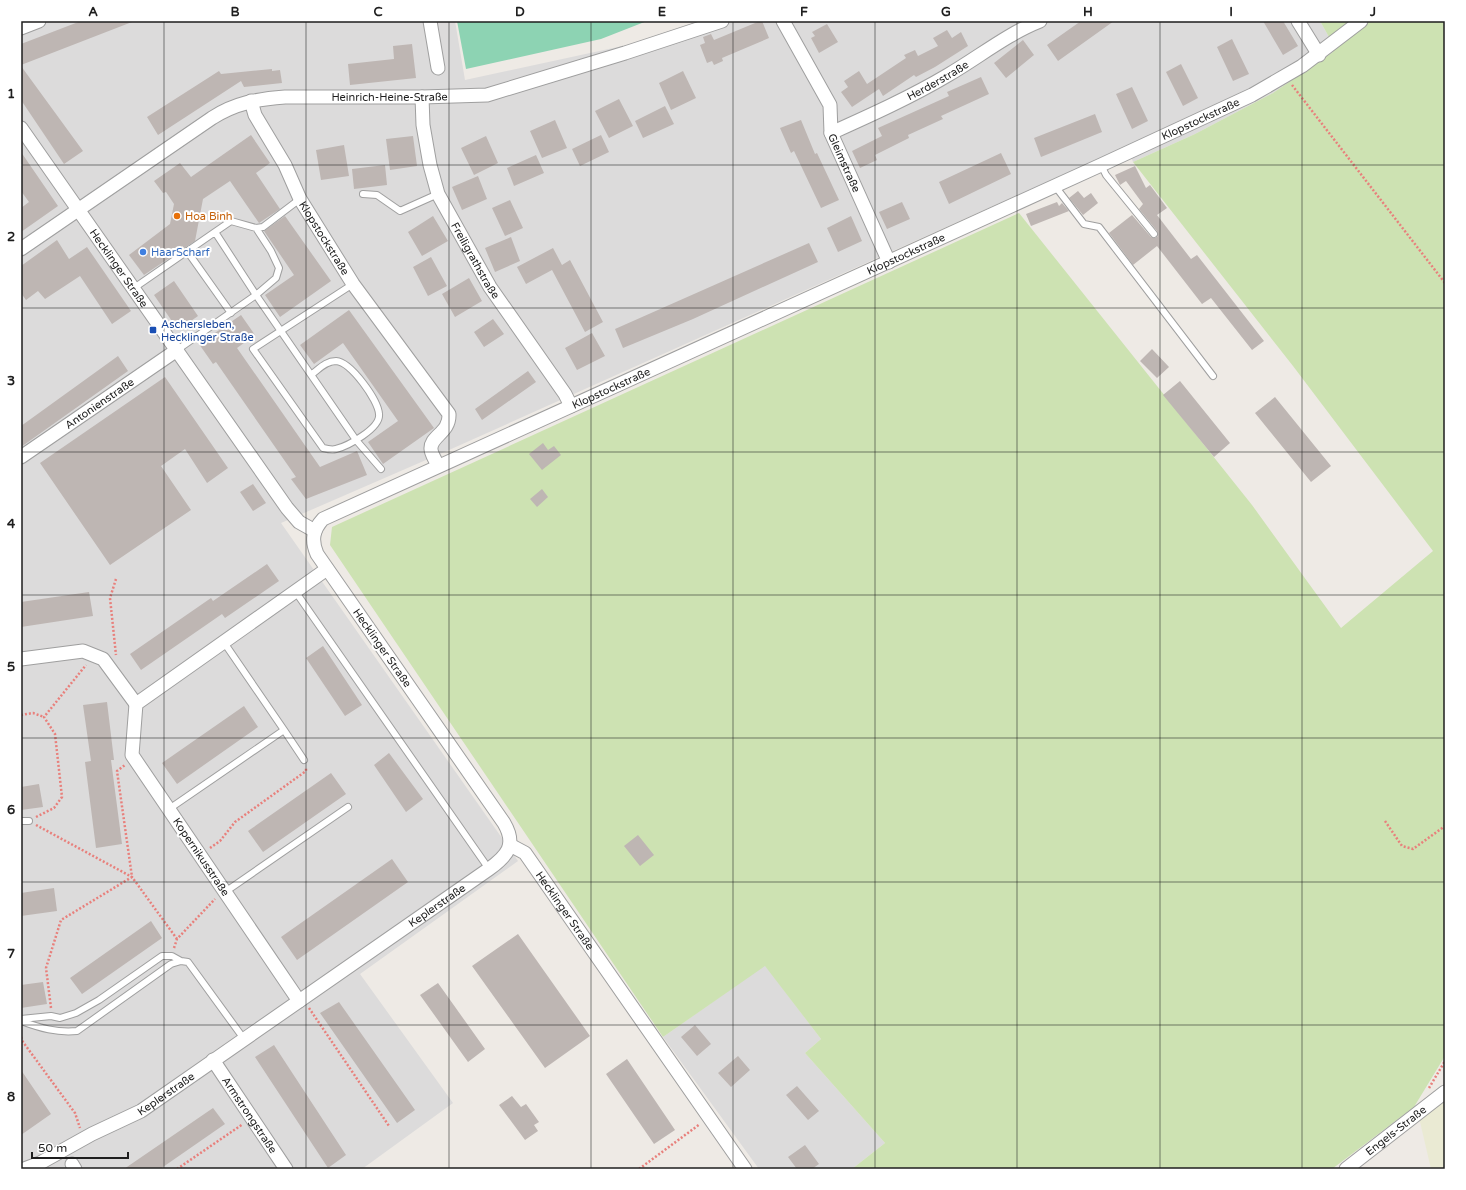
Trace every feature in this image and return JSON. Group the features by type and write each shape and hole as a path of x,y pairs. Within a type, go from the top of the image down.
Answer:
{"street":[{"path":"21,28 39,21"},
{"path":"430,21 438,68"},
{"name":"Heinrich-Heine-Straße","path":"21,250 212,118 225,110 251,101 285,98 422,97 487,94 625,53 722,21"},
{"name":"Gleimstraße","path":"783,21 830,105 831,133 889,262"},
{"name":"Herderstraße","path":"831,133 919,92 981,55 1013,33 1040,21"},
{"path":"1298,21 1319,55"},
{"name":"Klopstockstraße","path":"315,530 318,525 331,514 889,262 1252,95 1319,55 1361,21"},
{"name":"Freiligrathstraße","path":"422,97 423,125 430,166 438,194 490,287 565,394 571,406"},
{"name":"Klopstockstraße","path":"251,101 255,115 285,165 300,199 353,284 449,414 447,427 431,445 431,449 438,466"},
{"name":"Hecklinger Straße","path":"21,128 287,508 299,522 315,530 313,545 327,569 504,823 508,830 510,845 525,853 745,1169"},
{"name":"Antonienstraße","path":"21,457 177,350"},
{"path":"21,659 83,651 94,655 103,659 136,704 223,641 327,569"},
{"name":"Kopernikusstraße","path":"136,704 132,755 299,1001"},
{"name":"Keplerstraße","path":"24,1169 69,1159 92,1134 141,1111 489,870 504,857 510,845"},
{"name":"Armstrongstraße","path":"213,1060 286,1169"},
{"name":"Engels-Straße","path":"1346,1169 1445,1092"}],"lane":[{"path":"1101,165 1106,175 1154,234"},
{"path":"1055,186 1084,224 1099,227 1213,376"},
{"path":"363,194 377,195 400,211 438,194"},
{"path":"134,288 231,220 256,228 263,227 300,199"},
{"path":"177,350 256,295 276,278 279,268 271,251 256,228"},
{"path":"215,232 256,295 312,374 356,440 381,469"},
{"path":"187,251 231,313"},
{"path":"312,374 328,363 337,361 347,365 355,372 376,403 380,415 377,424 356,440 335,449 323,448 252,349 353,284"},
{"path":"295,591 489,870"},
{"path":"223,641 304,760"},
{"path":"169,809 284,730"},
{"path":"225,892 348,807"},
{"path":"21,822 29,821"},
{"path":"21,1020 51,1016 60,1018 76,1013 99,1000 162,956 172,956 180,961 188,962 244,1039"},
{"path":"21,1020 47,1030 64,1032 77,1031 171,964 180,961"}],"path":[{"path":"1286,76 1445,283"},
{"path":"116,579 110,598 117,662"},
{"path":"44,717 94,655"},
{"path":"21,715 33,713 44,717 56,734 62,797 54,808 29,821"},
{"path":"132,877 116,771 135,759"},
{"path":"201,856 220,841 234,822 306,771 304,760"},
{"path":"29,821 132,877 177,939"},
{"path":"1385,821 1402,846 1413,849 1445,826"},
{"path":"51,1016 46,968 61,920 132,877"},
{"path":"172,956 177,939 213,901 225,892"},
{"path":"299,1001 308,1007 389,1126"},
{"path":"21,1037 22,1042 75,1113 81,1130"},
{"path":"177,1169 252,1117"},
{"path":"639,1169 709,1117"}],"shaded area":[{"path":"21,21 455,21 465,80 738,21 1320,21 1329,37 1334,52 1273,93 1195,134 1133,162 1127,146 449,450 281,523 518,861 360,974 453,1103 362,1169 21,1169"},
{"path":"765,965 821,1039 805,1053 885,1143 852,1169 759,1169 663,1037"}],"green space":[{"path":"457,21 647,21 601,39 466,69"},
{"path":"1320,21 1445,21 1445,1056 1414,1107 1332,1169 852,1169 885,1143 805,1053 821,1039 765,966 663,1037 330,545 332,527 1019,213 1252,505 1341,628 1433,551 1293,366 1133,162 1195,134 1273,93 1333,52 1329,37"},
{"path":"1445,1092 1445,1169 1431,1169 1418,1113"}],"building":[{"path":"81,21 132,22 21,65 21,44"},
{"path":"762,21 769,38 722,58 723,61 714,65 712,61 707,63 700,45 705,43 703,37 711,34 714,40"},
{"path":"1081,21 1114,21 1058,61 1047,45"},
{"path":"1263,21 1283,21 1298,46 1283,55"},
{"path":"827,24 838,42 819,53 811,38 815,36 812,32"},
{"path":"947,30 952,38 961,32 968,46 935,67 916,77 914,75 883,96 879,89 852,107 841,92 848,87 844,81 859,71 867,84 906,58 904,55 915,50 918,56 938,46 933,38"},
{"path":"1232,39 1249,74 1233,81 1217,47"},
{"path":"1023,40 1034,55 1006,78 994,63"},
{"path":"412,44 416,78 350,85 348,64 394,59 393,46"},
{"path":"1181,64 1198,98 1183,106 1166,72"},
{"path":"21,66 83,151 64,164 21,100"},
{"path":"272,69 272,71 280,70 282,83 244,87 241,81 158,135 147,117 219,71 221,74"},
{"path":"683,71 696,98 671,110 659,83"},
{"path":"981,77 989,94 941,116 943,119 908,135 909,138 875,155 877,160 860,168 852,151 882,136 878,128 949,96 947,92"},
{"path":"1132,87 1148,121 1132,129 1116,94"},
{"path":"619,99 633,126 609,138 595,111"},
{"path":"665,106 674,124 643,138 635,121"},
{"path":"1095,114 1102,132 1041,157 1034,138"},
{"path":"555,120 567,148 542,158 530,131"},
{"path":"801,120 815,154 817,153 839,200 821,208 794,151 791,153 780,128"},
{"path":"251,135 270,163 256,173 280,209 259,223 230,181 203,199 195,241 144,275 129,255 170,224 174,204 166,192 163,193 154,181 180,163 191,177"},
{"path":"601,135 609,152 580,166 572,149"},
{"path":"413,136 417,166 390,170 386,139"},
{"path":"486,136 498,163 474,175 461,148"},
{"path":"344,145 349,176 321,180 316,150"},
{"path":"21,152 58,206 21,232 21,208 29,202 21,191"},
{"path":"1001,153 1011,174 949,204 939,182"},
{"path":"536,155 544,173 514,186 507,168"},
{"path":"385,165 387,185 354,189 352,169"},
{"path":"1135,166 1146,188 1150,185 1167,208 1157,215 1191,259 1197,255 1264,341 1252,350 1211,298 1202,304 1157,246 1133,265 1109,233 1132,215 1151,237 1155,238 1158,236 1157,231 1139,209 1143,204 1126,181 1120,185 1115,175"},
{"path":"478,176 487,199 462,210 452,187"},
{"path":"1078,191 1084,198 1091,193 1098,203 1083,215 1069,198"},
{"path":"510,200 523,228 505,236 492,208"},
{"path":"902,202 910,219 887,229 879,212"},
{"path":"1057,202 1059,206 1062,203 1069,211 1031,226 1026,214"},
{"path":"285,216 331,281 280,317 265,295 294,275 264,231"},
{"path":"433,216 448,241 422,256 408,232"},
{"path":"851,216 862,241 838,252 827,228"},
{"path":"511,237 520,261 495,272 485,248"},
{"path":"57,240 69,259 87,247 131,311 112,324 80,276 45,299 38,291 26,300 21,293 21,266"},
{"path":"809,243 818,262 693,319 623,348 615,329"},
{"path":"553,248 562,265 570,260 603,322 585,332 552,270 526,284 517,267"},
{"path":"431,257 447,286 428,296 413,267"},
{"path":"469,278 482,301 455,317 442,294"},
{"path":"174,281 198,316 178,330 154,295"},
{"path":"349,310 434,428 383,464 368,442 398,421 343,343 314,364 300,345"},
{"path":"241,315 255,335 237,348 320,467 357,451 367,475 306,499 291,479 296,477 216,362 213,364 199,344"},
{"path":"493,319 504,334 484,347 474,332"},
{"path":"592,333 605,356 577,370 565,348"},
{"path":"1152,349 1169,367 1157,378 1140,361"},
{"path":"118,356 128,371 21,447 21,426"},
{"path":"528,371 536,382 482,420 475,409"},
{"path":"165,377 228,468 207,483 185,449 161,466 191,510 110,565 40,463"},
{"path":"1180,381 1230,443 1214,457 1163,395"},
{"path":"1275,397 1331,466 1311,482 1255,413"},
{"path":"543,443 548,450 554,446 561,455 542,470 529,454"},
{"path":"253,484 266,503 253,511 240,492"},
{"path":"542,489 548,497 537,507 530,499"},
{"path":"267,564 279,581 225,618 222,614 141,670 130,654 211,598 213,601"},
{"path":"89,592 93,616 21,627 21,602"},
{"path":"323,646 362,705 345,716 306,658"},
{"path":"107,702 114,760 111,760 122,844 96,848 85,762 91,761 83,705"},
{"path":"244,706 258,727 177,784 162,763"},
{"path":"389,753 423,799 406,812 374,765"},
{"path":"331,773 346,794 263,852 248,831"},
{"path":"39,784 43,807 21,810 21,787"},
{"path":"638,835 654,855 640,866 624,846"},
{"path":"392,859 408,882 297,960 281,937"},
{"path":"54,888 57,911 21,916 21,893"},
{"path":"151,921 162,938 82,994 70,978"},
{"path":"518,934 590,1036 545,1068 472,966"},
{"path":"43,982 47,1004 21,1008 21,985"},
{"path":"438,983 485,1049 468,1062 420,995"},
{"path":"339,1002 415,1110 397,1123 320,1013"},
{"path":"695,1025 711,1044 697,1056 681,1037"},
{"path":"274,1045 346,1155 328,1168 255,1057"},
{"path":"738,1056 750,1070 731,1087 718,1073"},
{"path":"627,1059 675,1130 654,1144 606,1074"},
{"path":"21,1070 51,1114 21,1135"},
{"path":"797,1086 819,1111 808,1120 786,1095"},
{"path":"512,1096 521,1107 526,1104 539,1122 534,1125 538,1131 525,1140 499,1105"},
{"path":"213,1108 225,1124 163,1167 160,1169 124,1169"},
{"path":"805,1145 819,1164 812,1169 797,1169 788,1157"}],"place":[{"name":"Hoa Binh","path":"177,216"},
{"name":"HaarScharf","path":"143,252"},
{"name":"Aschersleben, Hecklinger Straße","path":"153,330"}]}
